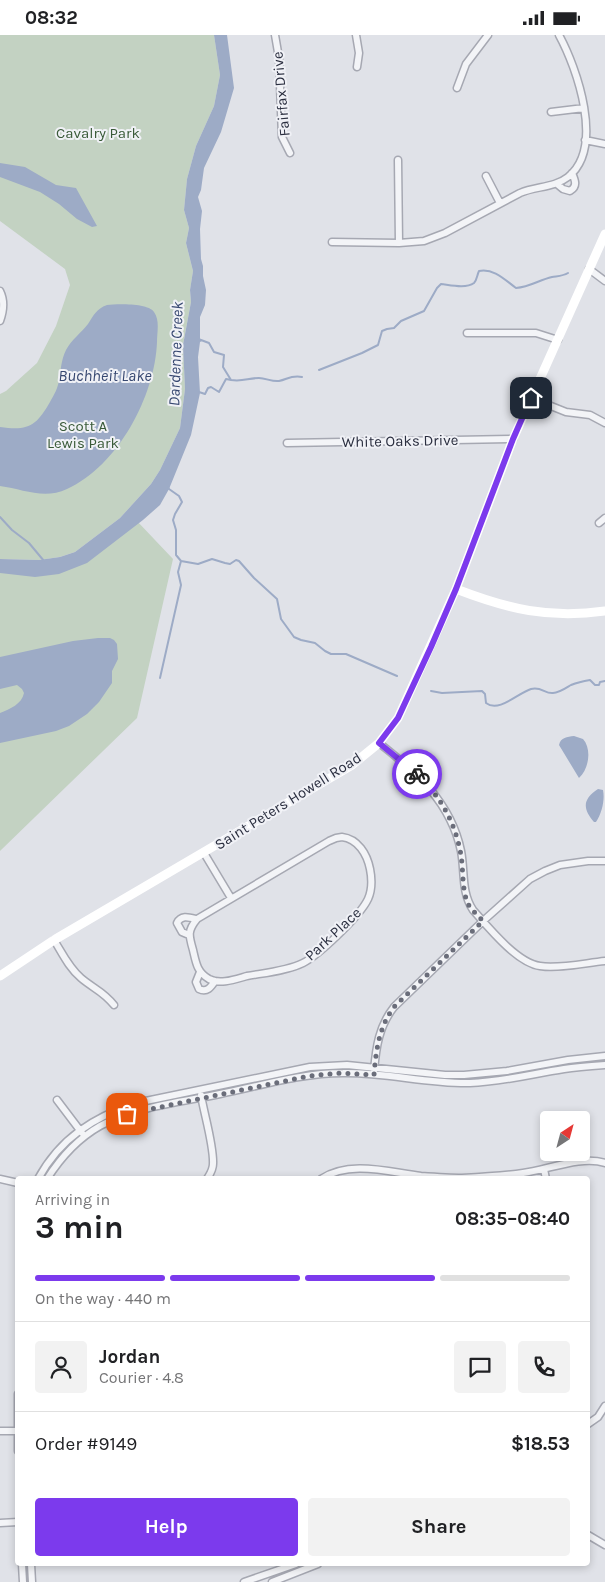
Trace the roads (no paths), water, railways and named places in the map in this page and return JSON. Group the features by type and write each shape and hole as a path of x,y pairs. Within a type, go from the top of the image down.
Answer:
{"main road":[{"name":"Saint Peters Howell Road","path":"0,976 54,941 352,765 379,743 398,718 456,589 513,439 605,234"},
{"path":"456,589 495,604 524,611 576,614 605,611"}],"street":[{"name":"Fairfax Drive","path":"275,35 279,58 282,137 290,153"},
{"path":"356,35 359,48 357,67"},
{"path":"457,88 466,64 488,35"},
{"path":"332,242 399,243 415,242 439,236 527,190 556,184 572,173 581,159 585,140 584,108 576,73 559,35"},
{"path":"551,112 584,108"},
{"path":"585,140 605,144"},
{"path":"398,160 399,243"},
{"path":"556,184 558,187 570,191 574,189 576,184 572,173"},
{"path":"486,176 500,203"},
{"path":"589,269 605,281"},
{"path":"0,291 4,304 0,321"},
{"path":"467,333 536,333 558,340"},
{"path":"531,398 566,412 590,415 605,423"},
{"name":"White Oaks Drive","path":"288,443 513,439"},
{"path":"599,523 605,518"},
{"path":"379,743 426,783 447,812 460,850 463,881 468,903 513,952 530,964 538,966 549,967 605,961"},
{"name":"Park Place","path":"336,838 348,838 358,845 367,857 371,874 368,900 358,914 309,959 295,966 215,981 207,990 199,989 196,982 200,973 189,935 182,932 177,923 183,917 196,919 336,838"},
{"path":"204,853 232,898"},
{"path":"374,1075 380,1030 386,1018 394,1007 483,921 530,879 545,871 574,862 605,861"},
{"path":"189,935 196,919"},
{"path":"54,941 72,969 80,977 103,992 114,1005"},
{"path":"200,973 215,981"},
{"path":"40,1176 54,1154 94,1120 136,1103 200,1089 310,1067 347,1065 445,1075 464,1075 492,1073 568,1060 605,1057"},
{"path":"49,1176 62,1158 85,1136 100,1126 127,1114 309,1076 341,1073 439,1082 493,1081 562,1069 605,1065"},
{"path":"492,1073 493,1081"},
{"path":"200,1089 213,1154 213,1165 209,1176"},
{"path":"58,1100 85,1136"},
{"path":"487,1176 524,1173 589,1160 605,1163"},
{"path":"326,1176 339,1170 364,1168 422,1176"},
{"path":"544,1169 545,1176"},
{"path":"382,1176 383,1171"},
{"path":"0,1179 15,1182"},
{"path":"590,1423 598,1417 605,1407"},
{"path":"0,1431 15,1431"},
{"path":"0,1523 15,1522"},
{"path":"590,1537 605,1545"},
{"path":"22,1566 22,1582"},
{"path":"31,1566 32,1582"},
{"path":"244,1582 290,1566"},
{"path":"272,1582 313,1566"}],"water":[{"path":"214,35 227,35 234,88 221,132 204,168 201,190 198,197 202,211 200,229 201,259 206,290 205,305 200,317 200,338 202,341 200,342 198,357 200,393 191,435 169,489 160,505 87,563 59,574 35,577 0,573 0,559 39,560 60,557 75,552 120,518 151,484 160,470 180,428 185,389 183,345 191,302 190,290 193,271 186,243 189,228 184,210 187,179 196,146 214,106 220,75"},
{"path":"0,163 25,167 56,185 76,188 97,226 92,227 77,219 59,204 40,192 0,177"},
{"name":"Buchheit Lake","path":"118,304 146,307 154,312 158,322 155,363 141,406 130,427 117,447 102,464 85,478 67,489 50,494 42,494 0,486 0,427 18,428 36,422 57,389 63,357 68,346 100,308"},
{"path":"98,638 114,640 117,644 118,659 112,671 112,683 99,702 87,714 69,726 56,731 0,743 0,713 18,703 24,693 17,685 0,689 0,657 73,641"},
{"path":"574,736 583,739 588,748 587,764 579,778 559,745 563,739"},
{"path":"598,789 603,790 604,794 600,815 596,822 594,822 587,812 586,804 589,796"}],"waterway":[{"path":"319,370 378,345 382,331 394,328 401,321 424,311 441,284 471,285 475,282 479,271 490,271 499,275 516,288 568,273"},
{"path":"201,340 209,343 214,352 224,355 223,367 231,380 239,381 259,378 276,381 292,377 302,377"},
{"path":"199,392 205,394 208,388 211,387 219,392 226,379 231,380"},
{"path":"168,487 179,496 182,502 173,520 176,530 176,555 181,561 198,564 212,559 230,564 236,560 239,561 277,599 281,619 294,637 315,643 331,654 346,654 397,676"},
{"path":"0,517 12,530 29,543 44,561"},
{"path":"160,678 181,585 178,572 181,561"},
{"path":"431,691 442,693 482,691 485,694 486,703 497,706 534,688 555,693 583,681 590,680 595,685 605,681"}],"park label":[{"name":"Cavalry Park","path":"98,133"},
{"name":"Scott A Lewis Park","path":"83,434"}],"water label":[{"name":"Dardenne Creek","path":"175,354"}]}
